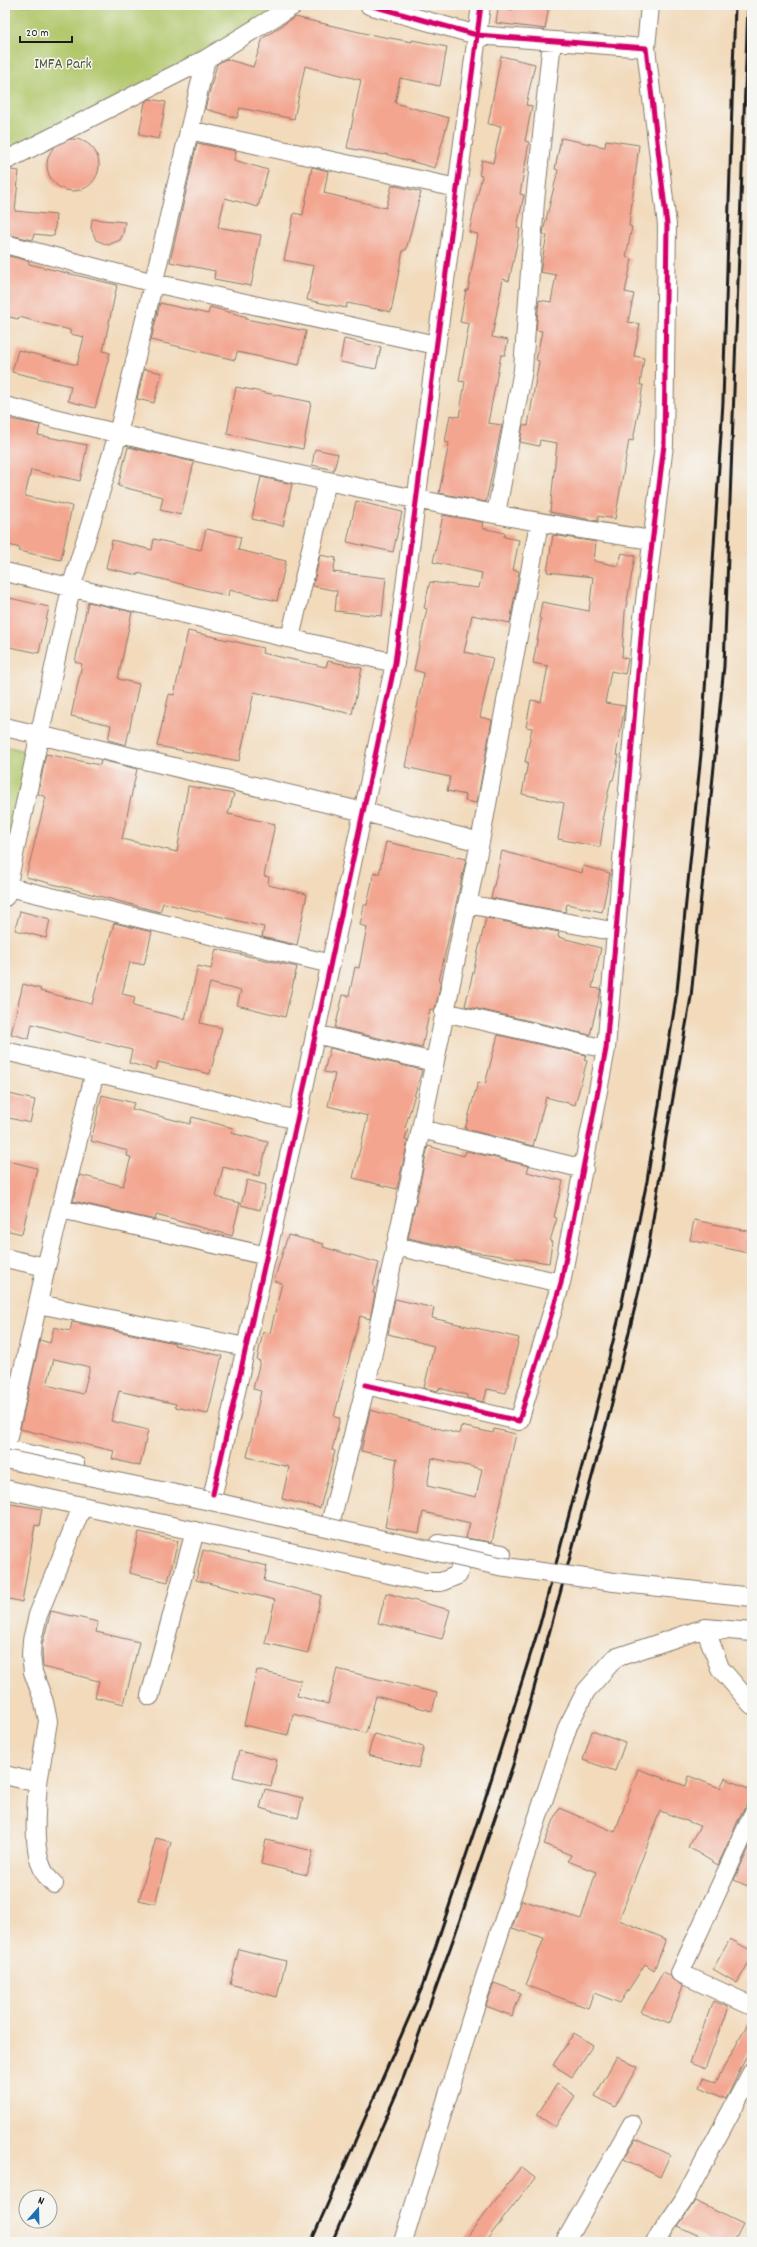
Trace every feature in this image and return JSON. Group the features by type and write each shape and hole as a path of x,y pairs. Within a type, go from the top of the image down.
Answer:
{"street":[{"path":"5,162 206,59 294,5"},
{"path":"369,5 477,35 646,48"},
{"path":"213,1494 297,1120 395,663 481,5"},
{"path":"366,1385 519,1421 561,1283 606,1048 618,932 630,762 652,540 664,445 667,225 646,48 650,5"},
{"path":"496,514 523,370 535,201 552,41"},
{"path":"206,59 118,434 71,588 6,890 331,964"},
{"path":"189,130 457,188"},
{"path":"5,244 154,283 436,345"},
{"path":"5,406 118,434 327,481 496,514 539,524 652,540"},
{"path":"290,638 327,481"},
{"path":"331,1520 366,1385 421,1129 480,842 539,524"},
{"path":"5,572 395,663"},
{"path":"5,727 40,734 364,812 480,842"},
{"path":"467,904 618,932"},
{"path":"444,1012 606,1048"},
{"path":"315,1034 434,1062"},
{"path":"5,1051 297,1120"},
{"path":"95,1072 46,1267 5,1450 213,1494 455,1548 502,1554"},
{"path":"421,1129 584,1168"},
{"path":"61,1209 267,1256"},
{"path":"395,1246 561,1283"},
{"path":"5,1258 46,1267"},
{"path":"38,1304 245,1347"},
{"path":"5,1459 215,1502 499,1566 614,1582 752,1597"},
{"path":"5,1489 425,1582 441,1582 458,1575 463,1556 455,1548"},
{"path":"54,1884 43,1872 39,1860 36,1832 38,1783 48,1721 44,1702 33,1672 31,1655 32,1640 38,1615 82,1507"},
{"path":"150,1696 195,1531"},
{"path":"403,2242 473,2013 568,1726 586,1690 615,1658 705,1628 752,1632"},
{"path":"705,1628 720,1668 752,1705"},
{"path":"5,1775 38,1783"},
{"path":"752,1816 680,1973 752,2006"},
{"path":"654,2242 683,2201 752,2072"},
{"path":"565,2242 632,2124"}],"green space":[{"name":"IMFA Park","path":"5,5 291,5 5,161"},
{"path":"5,746 30,752 5,855"}],"building":[{"path":"514,5 549,5 545,29 496,23 498,8 513,10"},
{"path":"295,17 368,34 412,42 412,40 447,47 440,86 400,78 395,103 449,118 435,168 385,154 347,148 361,80 305,66 294,119 240,108 237,118 205,109 217,64 226,59 253,67 263,38"},
{"path":"501,56 535,64 526,105 532,106 525,141 529,142 520,194 524,195 517,228 520,229 509,281 503,279 492,337 508,340 505,355 501,355 488,423 502,425 486,502 439,493 449,443 445,442 450,415 459,417 465,382 459,381 469,324 460,322 466,290 468,290 478,234 469,232 482,176 479,175 482,160 493,163 501,126 488,124"},
{"path":"150,99 166,102 159,139 139,135 145,102"},
{"path":"561,138 605,147 606,140 639,145 629,226 632,227 626,257 632,259 625,292 634,294 628,322 640,324 634,356 644,358 640,385 643,385 633,441 629,440 615,519 598,516 598,521 550,512 557,443 540,440 539,446 520,442 523,425 528,426 539,361 536,360 542,331 536,330 539,300 551,302 556,275 540,272 547,235 543,234 558,170 555,169"},
{"path":"68,139 78,139 88,143 95,150 99,160 99,170 95,180 88,187 78,191 68,191 58,187 51,180 47,170 47,160 51,150 58,143"},
{"path":"197,143 236,151 234,160 268,170 258,207 225,198 218,227 261,235 251,286 214,279 215,271 170,262"},
{"path":"312,167 328,171 324,193 386,208 392,185 421,192 406,250 403,250 391,312 347,303 346,308 307,300 314,266 284,260 294,213 303,215"},
{"path":"5,171 19,171 15,211 56,215 54,236 34,234 33,240 5,234"},
{"path":"92,219 125,222 123,234 120,240 108,245 96,240 91,228"},
{"path":"5,255 29,261 29,264 117,285 103,351 110,353 95,408 68,401 71,386 12,372 18,350 77,365 84,337 70,334 70,330 19,317 18,319 5,316"},
{"path":"160,303 208,314 210,307 247,317 246,319 306,331 299,365 237,352 235,360 151,340"},
{"path":"344,339 381,347 376,369 340,362"},
{"path":"144,369 162,373 154,403 137,399"},
{"path":"236,387 311,402 303,449 227,434"},
{"path":"5,418 40,425 38,435 87,445 80,481 31,470 25,496 72,506 61,560 19,551 20,548 5,544"},
{"path":"128,447 194,462 181,515 160,510 163,497 118,486"},
{"path":"315,449 338,454 334,470 312,465"},
{"path":"261,477 292,484 283,526 252,519"},
{"path":"356,501 402,512 393,552 347,542"},
{"path":"443,515 483,522 482,528 505,533 504,537 519,540 513,570 519,571 510,623 472,615 464,652 493,658 480,717 492,720 477,803 465,801 466,795 447,791 450,777 405,767 424,673 414,670 427,609 424,608 430,582 479,588 482,573 433,562"},
{"path":"206,529 241,537 238,550 286,561 277,601 229,590 228,596 138,573 138,575 106,568 112,540 152,550 154,539 201,550"},
{"path":"553,535 596,542 594,561 618,566 622,553 635,556 625,612 622,657 628,659 625,674 611,671 605,703 625,706 616,755 619,755 613,780 611,780 602,820 604,820 600,847 558,839 564,803 522,794 528,762 525,762 532,728 526,727 531,700 541,702 548,666 533,663 541,619 539,618 542,602 589,611 593,577 547,572"},
{"path":"320,555 336,558 333,572 386,578 382,616 335,611 337,591 313,586"},
{"path":"5,597 49,607 39,653 5,646"},
{"path":"88,602 132,612 118,679 139,684 126,745 108,740 111,725 71,716 82,664 75,662"},
{"path":"188,631 263,648 262,653 326,667 328,661 362,668 352,714 254,692 239,761 157,746 169,694 174,695"},
{"path":"46,754 100,765 101,760 137,769 122,839 177,852 188,786 234,794 228,814 275,824 264,876 269,877 268,885 307,894 297,945 262,937 264,927 163,903 160,912 26,877 46,797 38,794"},
{"path":"386,842 466,859 439,981 441,981 436,1006 434,1010 430,1009 422,1048 335,1028 343,995 349,996 355,967 359,968 367,927 360,925 364,905 367,905 374,872 379,874"},
{"path":"502,851 582,873 583,866 610,873 602,912 567,904 565,912 491,898"},
{"path":"20,911 50,919 46,938 15,930"},
{"path":"486,918 559,932 558,937 601,948 592,988 601,989 590,1035 465,1006"},
{"path":"114,923 152,932 144,965 130,962 122,994 135,997 133,1006 185,1019 198,966 211,969 216,949 297,967 285,1017 237,1005 241,991 210,983 200,1023 222,1028 210,1074 158,1062 156,1070 129,1063 132,1050 32,1024 29,1039 11,1034 23,984 41,989 40,991 92,1004"},
{"path":"498,1035 586,1055 584,1060 587,1061 575,1105 546,1097 533,1146 465,1129 478,1082 485,1084"},
{"path":"330,1048 422,1070 405,1128 408,1129 405,1140 408,1141 397,1189 353,1178 368,1116 328,1106 335,1074 324,1072"},
{"path":"5,1093 35,1100 30,1123 5,1117"},
{"path":"102,1095 134,1103 132,1109 190,1124 192,1117 233,1128 231,1133 268,1142 259,1176 223,1167 216,1197 240,1203 232,1236 156,1215 155,1220 73,1201 80,1175 123,1186 131,1157 127,1156 128,1151 91,1141"},
{"path":"428,1146 464,1156 466,1151 529,1166 527,1172 563,1181 554,1217 557,1218 550,1241 552,1242 549,1263 467,1251 408,1238"},
{"path":"5,1160 37,1168 22,1234 5,1230"},
{"path":"247,1180 266,1185 260,1210 241,1205"},
{"path":"694,1220 752,1232 752,1254 690,1240"},
{"path":"288,1235 324,1244 323,1247 379,1263 373,1286 375,1287 373,1293 375,1294 370,1319 360,1316 334,1417 340,1418 332,1450 335,1451 320,1508 282,1499 289,1467 247,1457 261,1391 253,1389 260,1361 257,1360 263,1332 270,1333 282,1283 274,1281"},
{"path":"395,1299 434,1308 432,1318 519,1338 506,1393 487,1389 484,1402 467,1398 467,1395 439,1388 438,1391 424,1388 434,1346 388,1334"},
{"path":"72,1322 175,1343 174,1345 222,1356 208,1414 175,1407 176,1404 119,1391 111,1421 148,1430 140,1466 112,1459 114,1451 20,1429 40,1340 50,1343 54,1327 70,1331","holes":["54,1359 90,1367 83,1394 47,1385"]},
{"path":"370,1410 459,1434 461,1426 493,1433 494,1429 516,1434 492,1542 466,1538 470,1523 423,1512 419,1533 385,1527 397,1459 361,1451","holes":["432,1458 482,1469 476,1497 427,1486"]},
{"path":"5,1503 42,1509 39,1526 35,1525 22,1602 5,1598"},
{"path":"139,1532 178,1541 168,1582 129,1573"},
{"path":"203,1550 267,1566 264,1581 321,1595 308,1653 265,1643 275,1600 196,1580"},
{"path":"386,1593 450,1610 442,1639 378,1623"},
{"path":"51,1611 98,1622 96,1632 139,1642 124,1704 95,1697 99,1681 43,1667 42,1645"},
{"path":"337,1669 437,1693 432,1711 376,1696 366,1733 293,1714 288,1735 244,1725 257,1670 301,1681 297,1696 328,1704"},
{"path":"592,1731 625,1743 615,1771 583,1760"},
{"path":"374,1734 424,1747 418,1768 368,1755"},
{"path":"239,1751 277,1760 271,1786 233,1777"},
{"path":"638,1769 686,1786 689,1776 720,1788 725,1778 752,1791 752,1796 742,1812 718,1865 688,1847 700,1826 660,1811 619,1920 666,1939 654,1970 645,1964 620,2003 594,1993 588,2008 526,1985 544,1938 512,1928 522,1900 581,1919 596,1872 568,1861 571,1855 544,1844 559,1808 615,1832"},
{"path":"265,1789 303,1798 298,1818 260,1808"},
{"path":"156,1838 171,1842 155,1904 139,1900"},
{"path":"266,1840 313,1851 307,1875 261,1864"},
{"path":"752,1842 752,1888 734,1880"},
{"path":"730,1939 752,1951 752,1957 737,1983 713,1969"},
{"path":"239,1949 286,1961 277,1997 230,1984"},
{"path":"663,1972 670,1975 672,1979 683,1986 669,2023 641,2012"},
{"path":"494,1983 521,1993 512,2016 486,2006"},
{"path":"713,2001 728,2007 705,2069 690,2063"},
{"path":"752,2016 752,2045 726,2099 700,2087 704,2078 716,2082"},
{"path":"574,2033 593,2045 572,2077 553,2065"},
{"path":"617,2056 637,2067 615,2107 595,2096"},
{"path":"557,2084 575,2096 555,2127 537,2115"},
{"path":"636,2139 670,2155 660,2177 624,2159"},
{"path":"521,2167 535,2178 485,2242 463,2242"},
{"path":"695,2201 743,2224 734,2242 712,2242 678,2226"}],"railway":[{"path":"311,2242 421,1990 485,1799 540,1624 587,1447 619,1317 647,1181 677,991 701,754 723,402 735,5"},
{"path":"332,2242 404,2076 453,1940 513,1765 610,1411 647,1257 666,1137 691,997 724,666 748,5"}],"cycle path":[{"path":"366,1385 519,1421 561,1283 606,1049 642,626 664,445 667,225 646,48 477,35 369,5"},
{"path":"213,1494 297,1120 395,663 481,5"}]}
